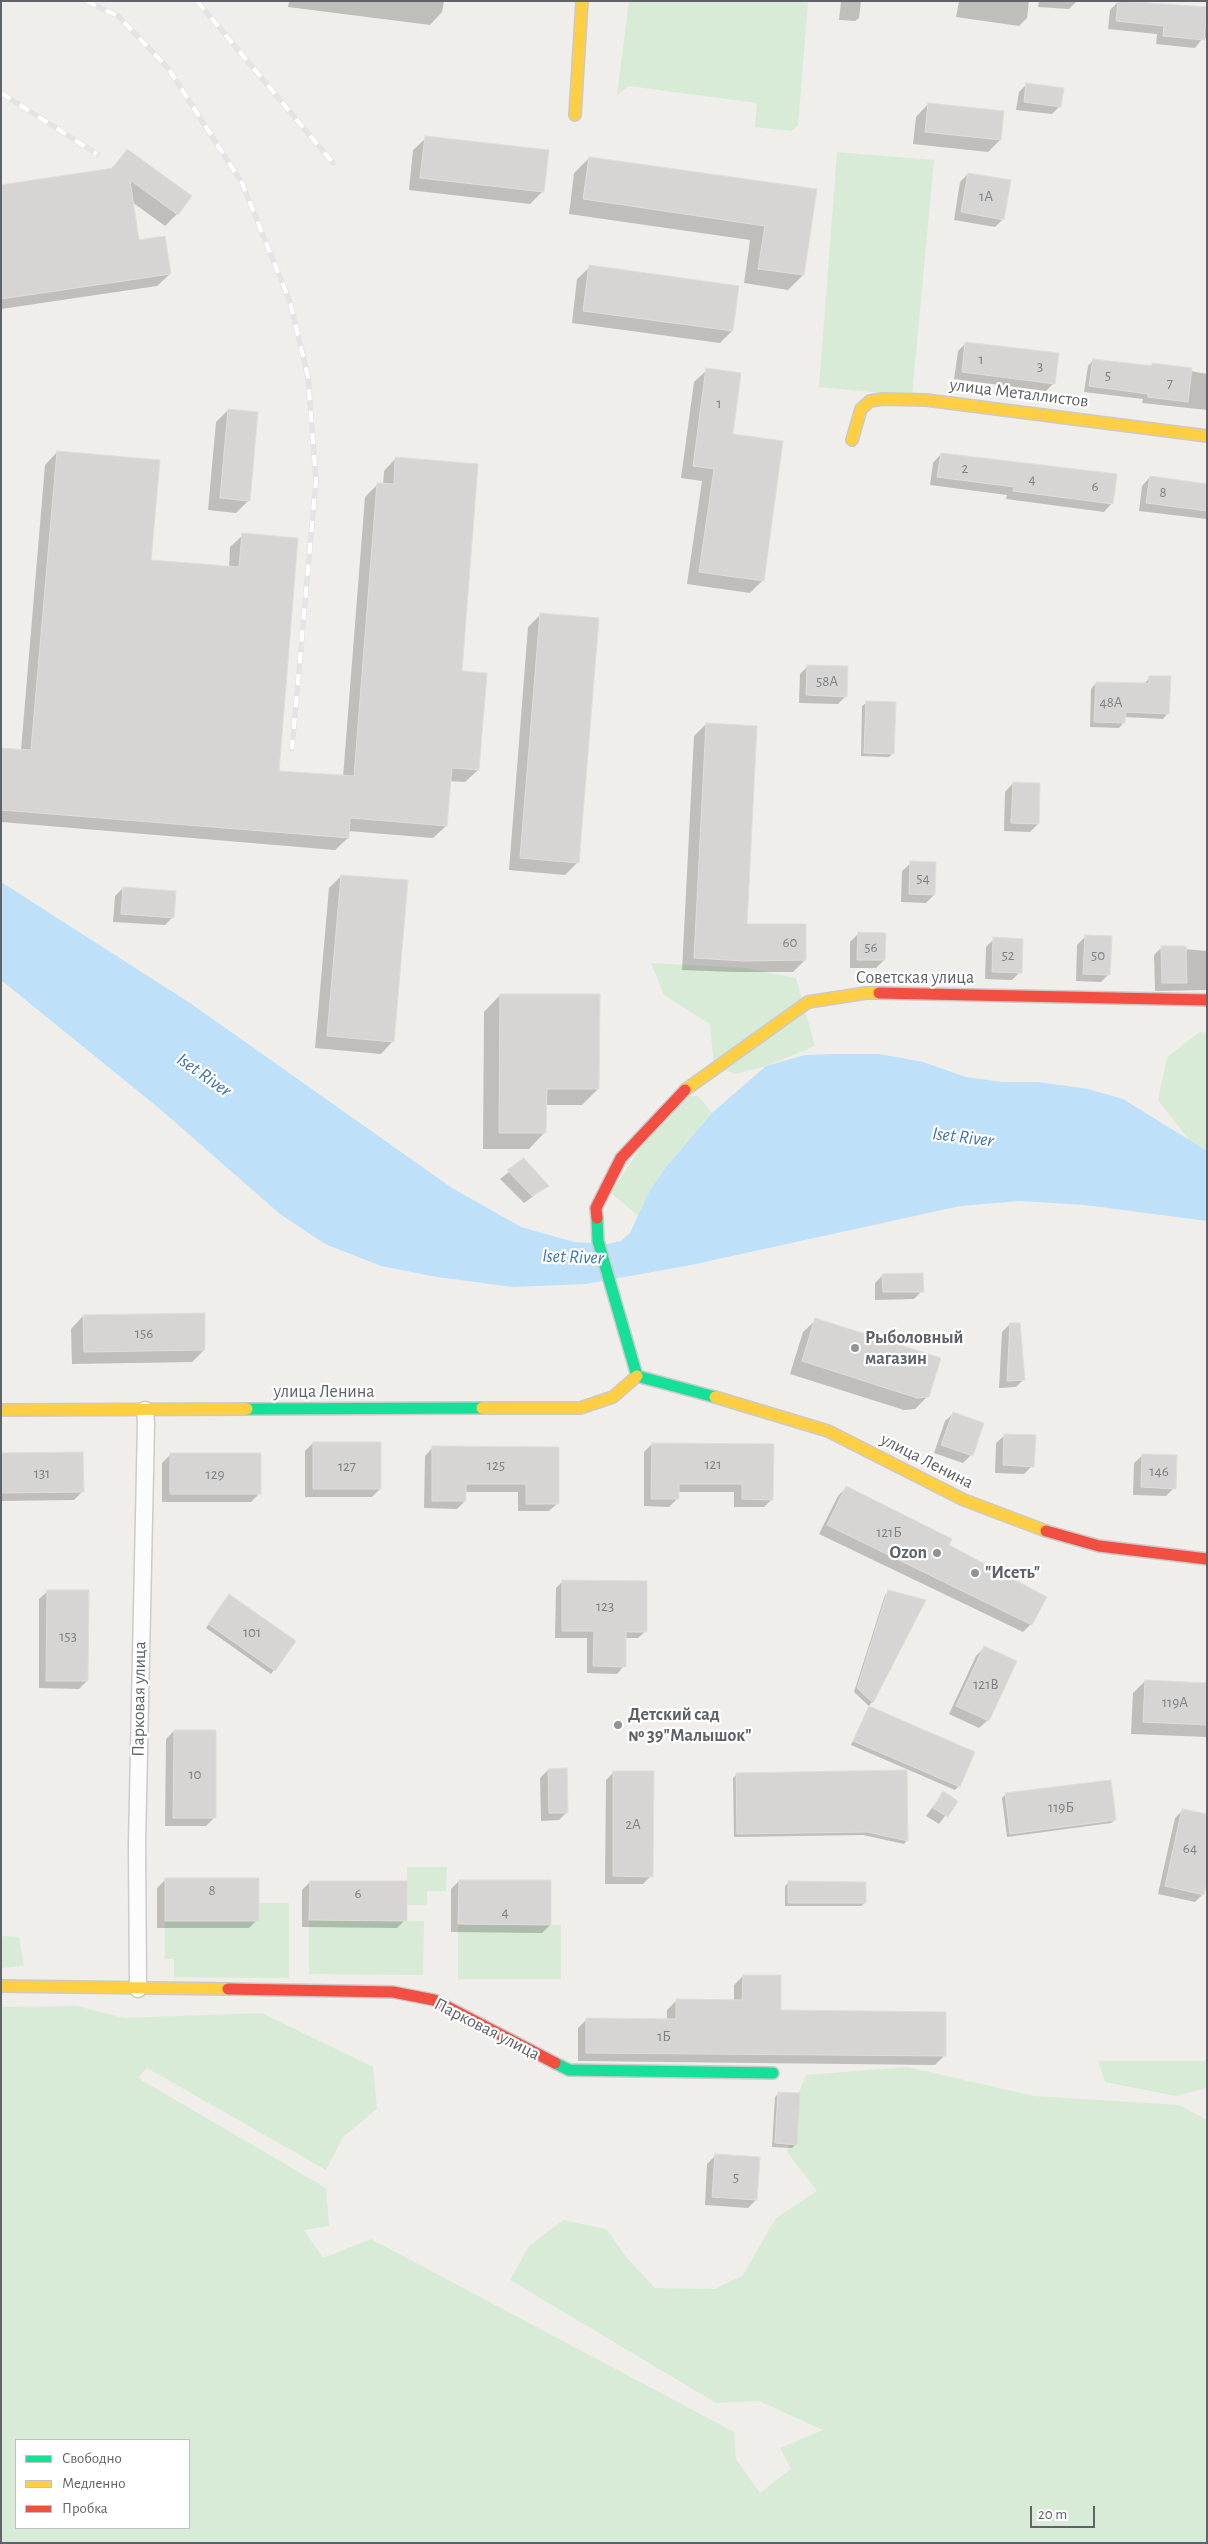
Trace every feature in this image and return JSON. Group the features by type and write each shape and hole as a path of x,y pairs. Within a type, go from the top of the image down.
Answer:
{"street":[{"path":"575,115 582,1"},
{"name":"улица Металлистов","path":"852,440 861,409 870,401 883,399 926,400 1207,436"},
{"name":"Советская улица","path":"637,1376 598,1241 596,1208 621,1158 689,1086 808,1002 866,993 1207,1000"},
{"name":"улица Ленина","path":"1,1410 580,1408 613,1397 637,1376 698,1392 828,1431 964,1500 1048,1532 1099,1546 1207,1559"},
{"name":"Парковая улица","path":"138,1989 137,1843 145,1410"},
{"name":"Парковая улица","path":"1,1986 393,1992 434,2000 569,2070 772,2073"}],"green space":[{"path":"629,1 808,1 798,126 791,131 755,127 757,103 629,86 617,95"},
{"path":"837,152 934,160 912,396 819,387"},
{"path":"651,963 747,968 796,978 815,1046 766,1066 735,1074 714,1066 710,1024 664,995"},
{"path":"1200,1032 1207,1033 1207,1151 1189,1140 1158,1100 1167,1057"},
{"path":"674,1096 698,1096 712,1113 666,1167 650,1190 640,1217 611,1193"},
{"path":"407,1867 447,1867 446,1891 427,1891 427,1905 407,1905"},
{"path":"259,1903 289,1903 289,1978 174,1977 174,1959 165,1959 165,1921"},
{"path":"309,1920 424,1921 423,1975 309,1974"},
{"path":"458,1924 561,1925 561,1979 458,1979"},
{"path":"1,1936 19,1937 24,1966 1,1968"},
{"path":"77,2006 124,2018 262,2013 373,2067 377,2109 343,2137 326,2170 147,2068 138,2078 326,2188 329,2226 304,2230 323,2258 371,2239 734,2432 736,2459 760,2493 791,2469 780,2448 823,2430 759,2401 716,2403 510,2280 529,2246 563,2220 606,2229 627,2258 655,2288 715,2289 743,2275 776,2218 817,2191 787,2152 797,2097 806,2075 907,2067 1034,2096 1179,2105 1207,2120 1207,2543 1,2543 1,2007"},
{"path":"1098,2061 1207,2061 1207,2088 1176,2096 1105,2082"}],"water":[{"name":"Iset River","path":"1,882 190,1003 452,1188 521,1227 574,1242 607,1244 621,1241 630,1233 650,1190 666,1167 712,1113 766,1066 805,1055 835,1054 879,1054 923,1062 966,1077 1002,1082 1038,1082 1088,1089 1123,1099 1207,1151 1207,1221 1085,1205 1020,1201 960,1206 691,1265 586,1284 513,1287 437,1277 381,1266 325,1244 280,1214 160,1109 1,980"}],"building":[{"path":"1118,1 1207,7 1204,40 1163,36 1164,26 1116,21"},
{"path":"1026,83 1064,88 1061,107 1024,102"},
{"path":"928,103 1004,111 1001,140 925,132"},
{"path":"425,136 549,150 544,192 420,178"},
{"path":"127,149 192,196 178,215 130,180 139,240 165,236 171,274 1,299 1,185 113,168"},
{"path":"589,157 817,189 804,275 758,269 765,226 583,199"},
{"path":"968,173 1011,180 1004,220 961,212"},
{"path":"589,265 739,286 733,331 583,311"},
{"path":"965,342 1059,353 1055,384 962,372"},
{"path":"1093,359 1152,366 1152,363 1192,368 1188,402 1148,397 1148,394 1089,386"},
{"path":"706,368 741,373 733,434 783,441 764,581 699,572 714,469 693,466"},
{"path":"228,409 258,412 250,501 220,498"},
{"path":"57,451 160,460 151,560 239,567 242,533 298,538 279,771 354,776 377,483 394,484 395,457 478,464 462,671 487,673 479,770 452,768 447,826 350,818 349,838 1,810 1,748 31,750"},
{"path":"941,453 1117,474 1113,504 1013,491 1014,487 937,477"},
{"path":"1150,476 1207,484 1207,511 1146,503"},
{"path":"540,613 599,618 579,863 520,858"},
{"path":"807,665 848,666 847,697 806,695"},
{"path":"1149,676 1171,676 1169,714 1126,712 1125,723 1094,722 1096,682 1149,683"},
{"path":"866,701 896,702 894,754 864,753"},
{"path":"706,723 757,726 747,924 806,924 806,960 745,961 694,958"},
{"path":"1013,782 1040,783 1039,824 1011,823"},
{"path":"910,861 936,862 935,895 909,894"},
{"path":"341,875 408,880 394,1042 327,1036"},
{"path":"123,887 176,891 174,918 121,914"},
{"path":"858,932 886,933 885,960 857,960"},
{"path":"1085,935 1112,936 1110,975 1083,974"},
{"path":"993,937 1023,939 1022,973 992,972"},
{"path":"1161,946 1186,946 1187,983 1162,983"},
{"path":"500,994 600,994 599,1089 547,1089 546,1133 499,1133"},
{"path":"524,1158 549,1186 532,1196 507,1170"},
{"path":"923,1273 924,1292 883,1292 882,1274"},
{"path":"205,1313 205,1350 84,1352 83,1315"},
{"path":"815,1318 941,1358 929,1397 917,1398 802,1361"},
{"path":"1010,1323 1020,1323 1025,1380 1007,1381"},
{"path":"953,1412 984,1423 973,1456 941,1445"},
{"path":"1004,1434 1036,1435 1034,1467 1003,1465"},
{"path":"313,1442 381,1442 381,1489 313,1489"},
{"path":"652,1443 774,1444 773,1500 742,1499 742,1484 679,1484 679,1499 651,1499"},
{"path":"432,1446 559,1447 559,1504 526,1504 526,1484 466,1484 466,1501 432,1501"},
{"path":"83,1452 84,1492 1,1493 1,1453"},
{"path":"170,1453 261,1453 261,1494 170,1494"},
{"path":"1142,1454 1177,1455 1176,1489 1141,1487"},
{"path":"846,1486 952,1539 949,1545 1047,1597 1032,1625 827,1525"},
{"path":"562,1580 647,1581 647,1632 626,1632 626,1667 593,1666 594,1631 562,1631"},
{"path":"47,1590 89,1590 88,1681 46,1681"},
{"path":"888,1590 926,1600 873,1703 857,1688"},
{"path":"229,1594 296,1641 275,1671 208,1624"},
{"path":"984,1646 1017,1661 989,1721 956,1706"},
{"path":"1145,1680 1207,1683 1207,1725 1143,1722"},
{"path":"869,1706 975,1752 960,1787 853,1741"},
{"path":"174,1730 216,1730 216,1818 173,1818"},
{"path":"567,1768 568,1813 549,1813 548,1769"},
{"path":"907,1770 908,1841 867,1832 737,1834 736,1773"},
{"path":"613,1771 654,1771 653,1877 613,1876"},
{"path":"1111,1780 1116,1820 1010,1834 1005,1793"},
{"path":"943,1791 958,1801 948,1817 933,1808"},
{"path":"1182,1809 1207,1814 1207,1882 1204,1895 1165,1886"},
{"path":"165,1878 259,1878 259,1921 165,1921"},
{"path":"459,1880 551,1880 551,1925 458,1924"},
{"path":"310,1881 407,1881 407,1921 309,1920"},
{"path":"788,1881 866,1882 866,1903 788,1903"},
{"path":"743,1975 781,1975 781,2010 946,2012 946,2056 586,2053 586,2018 676,2019 676,1999 742,2000"},
{"path":"778,2092 800,2093 797,2145 775,2143"},
{"path":"715,2154 760,2157 757,2200 712,2197"}],"railway":[{"path":"86,1 118,16 168,68 242,183 290,302 308,377 316,480 292,749"},
{"path":"197,1 333,163"},
{"path":"1,93 97,154"}],"traffic: fast":[{"path":"597,1218 598,1241 637,1376 715,1397"},
{"path":"247,1409 482,1408"},
{"path":"555,2063 569,2070 773,2073"}],"traffic: slow":[{"path":"575,115 582,1"},
{"path":"852,440 861,409 870,401 883,399 926,400 1207,436"},
{"path":"685,1090 808,1002 866,993 879,993"},
{"path":"482,1408 580,1408 613,1397 637,1376"},
{"path":"715,1397 828,1431 964,1500 1046,1531"},
{"path":"1,1410 247,1409"},
{"path":"1,1986 228,1989"}],"traffic: jam":[{"path":"879,993 1207,1000"},
{"path":"597,1218 596,1208 621,1158 685,1090"},
{"path":"1046,1531 1099,1546 1207,1559"},
{"path":"228,1989 393,1992 434,2000 555,2063"}],"place":[{"name":"Рыболовный магазин","path":"855,1348"},
{"name":"Ozon","path":"937,1553"},
{"name":"\"Исеть\"","path":"975,1573"},
{"name":"Детский сад № 39\"Малышок\"","path":"618,1725"}]}
